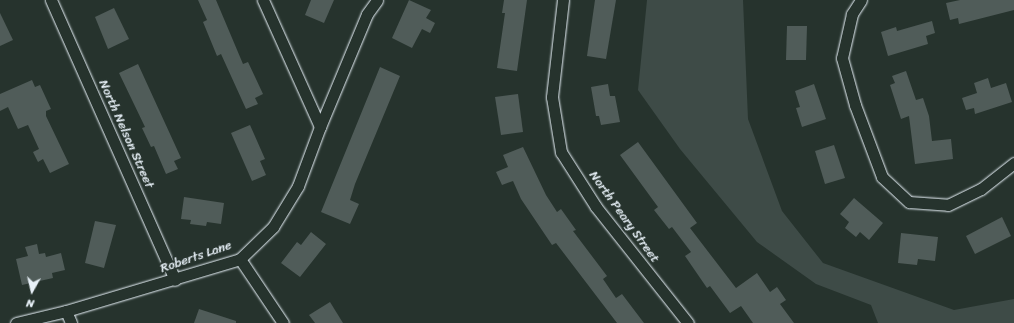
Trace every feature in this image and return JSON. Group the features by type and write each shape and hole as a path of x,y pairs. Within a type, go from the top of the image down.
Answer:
{"street":[{"name":"North Nelson Street","path":"51,0 176,280"},
{"path":"263,0 320,127"},
{"name":"Roberts Lane","path":"16,323 66,312 176,280 240,259 273,227 298,186 320,127 367,14 377,0"},
{"name":"North Peary Street","path":"564,0 552,97 561,152 596,207 688,323"},
{"path":"861,0 852,14 842,58 855,105 882,177 909,202 948,205 981,189 1014,163"},
{"path":"240,259 283,323"},
{"path":"66,312 71,323"}],"shaded area":[{"path":"647,0 743,0 748,119 782,211 823,263 954,310 1014,299 1014,323 878,323 871,305 816,284 757,242 680,149 638,90"}],"building":[{"path":"198,0 216,0 243,64 248,62 263,94 255,98 258,104 246,109 221,54 217,56 203,22 207,20"},
{"path":"311,0 334,0 324,23 305,15"},
{"path":"409,0 431,10 426,18 435,23 430,33 422,29 412,48 392,38"},
{"path":"504,0 527,0 517,71 497,68 505,13 502,13"},
{"path":"595,0 616,0 606,59 587,56"},
{"path":"960,0 1014,0 1014,10 959,24 958,18 950,20 946,3"},
{"path":"114,8 129,39 108,49 95,17"},
{"path":"0,13 13,40 0,46"},
{"path":"932,21 935,33 926,36 928,44 888,56 881,32 896,27 897,31"},
{"path":"787,26 807,26 806,60 786,60"},
{"path":"138,64 181,158 174,161 178,169 166,174 154,146 151,147 142,128 145,127 119,73"},
{"path":"380,67 400,76 355,184 350,200 359,204 350,224 321,212"},
{"path":"906,71 916,100 923,98 929,116 932,141 951,139 953,159 915,164 909,116 901,119 890,85 895,83 892,76"},
{"path":"988,78 991,88 1006,83 1012,102 975,114 974,108 966,110 962,98 977,93 974,83"},
{"path":"32,80 35,87 40,85 51,109 46,111 46,116 69,164 50,173 43,159 38,162 33,152 39,149 28,125 18,129 8,107 0,111 0,94"},
{"path":"608,84 610,96 615,96 620,122 601,125 599,116 596,116 591,87"},
{"path":"814,84 826,119 802,127 796,108 800,107 795,91"},
{"path":"518,94 523,132 501,135 495,97"},
{"path":"250,125 265,159 260,161 266,175 252,181 231,133"},
{"path":"638,142 697,223 690,228 736,288 757,273 770,292 777,287 786,300 780,304 794,323 753,323 741,306 730,313 710,286 707,288 685,256 691,252 672,227 669,229 654,210 658,207 620,155"},
{"path":"834,145 845,178 825,184 815,151"},
{"path":"523,147 546,195 557,212 561,209 576,230 573,231 607,276 603,279 616,298 622,294 644,323 617,323 556,243 552,245 521,199 513,181 502,185 496,172 508,167 503,155"},
{"path":"184,197 224,203 221,224 207,222 206,226 190,224 191,220 181,219"},
{"path":"854,198 883,223 869,240 860,232 856,237 845,228 849,222 840,214"},
{"path":"1002,217 1011,236 975,254 966,236"},
{"path":"95,221 116,225 104,268 85,263"},
{"path":"311,232 326,244 300,277 281,263 297,242 301,245"},
{"path":"901,233 938,237 935,261 918,259 917,265 898,263"},
{"path":"37,244 39,254 45,253 46,257 61,253 65,270 52,273 53,278 22,285 16,259 28,256 25,247"},
{"path":"330,302 343,323 315,323 309,315"},
{"path":"199,309 236,321 236,323 194,323"}]}
